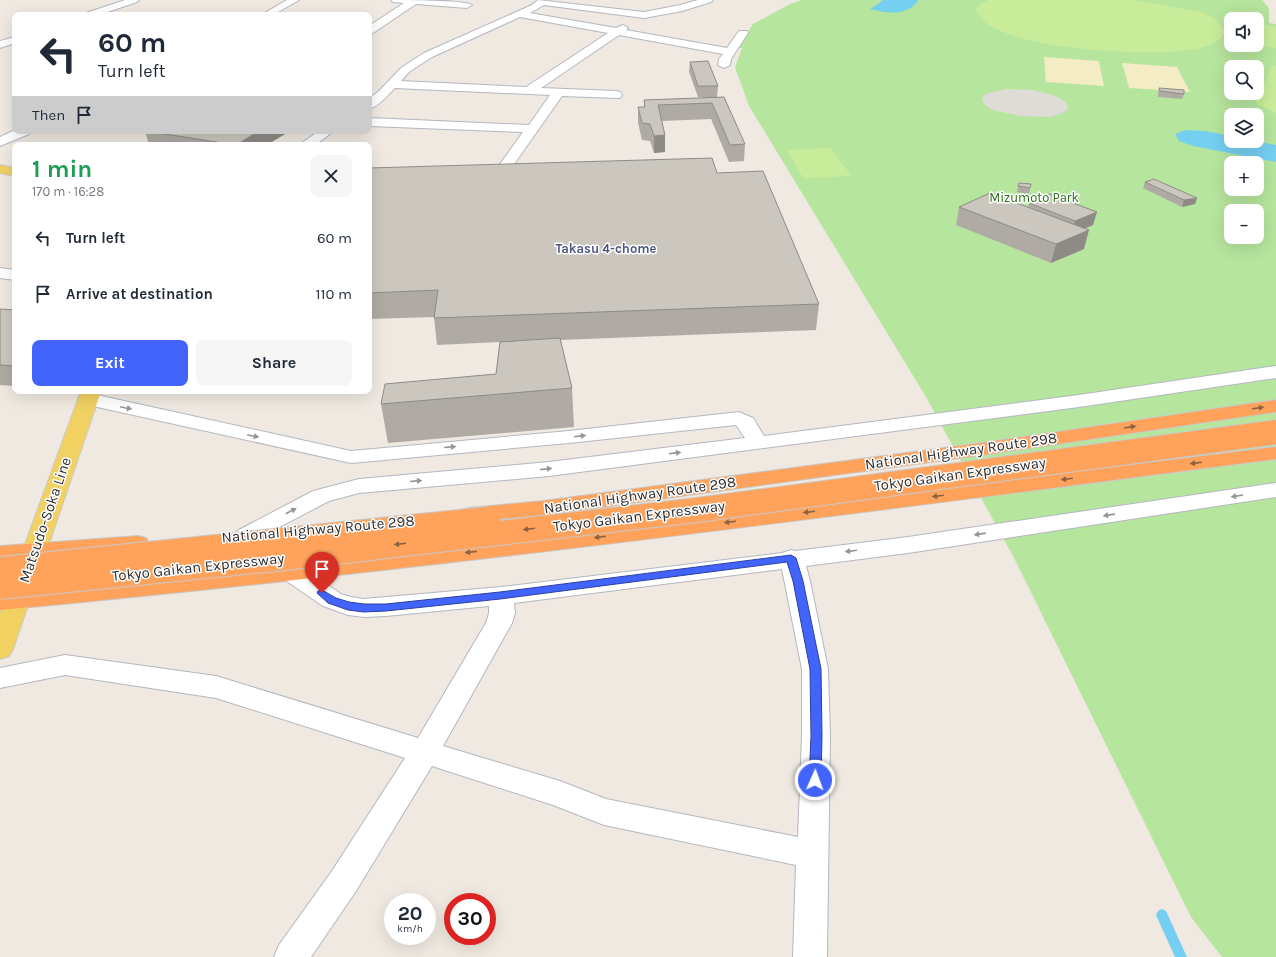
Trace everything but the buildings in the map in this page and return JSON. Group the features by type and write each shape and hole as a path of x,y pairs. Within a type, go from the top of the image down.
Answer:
{"highway":[{"name":"National Highway Route 298","path":"0,554 245,536 543,508 990,448 1276,406"},
{"name":"Tokyo Gaikan Expressway","path":"0,569 724,494 1043,453 1276,420"},
{"name":"Tokyo Gaikan Expressway","path":"6,596 285,558 697,510 1276,432"},
{"path":"6,596 291,572 768,518 1276,453"}],"main road":[{"path":"0,169 12,171"},
{"name":"Matsudo-Soka Line","path":"0,649 6,596 34,552 89,395"}],"street":[{"path":"98,12 134,0"},
{"path":"272,12 294,0"},
{"path":"396,0 433,1 467,5"},
{"path":"372,102 410,66 428,55 519,14 543,1 644,15 682,8 708,0"},
{"path":"372,29 414,1"},
{"path":"519,14 730,52"},
{"path":"528,91 644,15"},
{"path":"724,65 725,59 743,33"},
{"path":"0,34 12,36"},
{"path":"0,45 12,41"},
{"path":"374,84 616,95"},
{"path":"495,181 558,93"},
{"path":"372,122 533,129"},
{"path":"0,142 17,134"},
{"path":"311,142 323,134"},
{"path":"0,273 12,275"},
{"path":"245,536 321,496 353,488 549,469 758,443 1071,402 1276,372"},
{"path":"89,395 351,457 569,437 739,418 746,422 758,443"},
{"path":"291,572 332,600 348,606 386,608 500,596 791,558 916,544 1276,490"},
{"path":"791,558 798,581 816,669 816,736 810,957"},
{"path":"291,957 344,880 424,753 499,623 502,613 500,596"},
{"path":"0,678 65,665 216,687 424,753 560,794 604,812 813,854"}],"green space":[{"name":"Mizumoto Park","path":"802,0 1262,0 1269,8 1269,23 1276,24 1276,957 1222,957 1191,917 1013,556 926,397 749,106 735,67 742,48 738,48 753,24 790,4"},
{"path":"988,0 1135,0 1201,12 1215,19 1222,27 1224,32 1215,42 1197,49 1173,52 1116,51 1052,45 1015,36 989,25 976,11 982,3"},
{"path":"1264,25 1276,27 1276,48 1264,46"},
{"path":"1272,66 1276,66 1276,113 1256,103 1257,100 1264,100 1264,84"},
{"path":"830,148 852,176 803,178 787,150"}],"sand":[{"path":"1044,57 1099,61 1104,86 1046,82"},
{"path":"1122,63 1177,67 1190,92 1129,88"}],"shaded area":[{"path":"1007,89 1033,90 1056,96 1064,101 1068,106 1067,110 1049,117 1020,116 993,110 985,105 982,100 983,96 988,93"}],"water":[{"path":"883,0 918,1 908,10 902,12 883,12 870,9"},
{"path":"1186,130 1205,131 1224,135 1224,148 1264,148 1264,143 1276,145 1276,162 1264,160 1264,156 1245,156 1193,146 1179,141 1175,134"}],"waterway":[{"path":"1162,915 1181,957"}],"district":[{"name":"Takasu 4-chome","path":"606,248"}],"route":[{"path":"322,593 332,600 348,606 386,608 500,596 791,558 798,581 816,669 815,780"}]}
